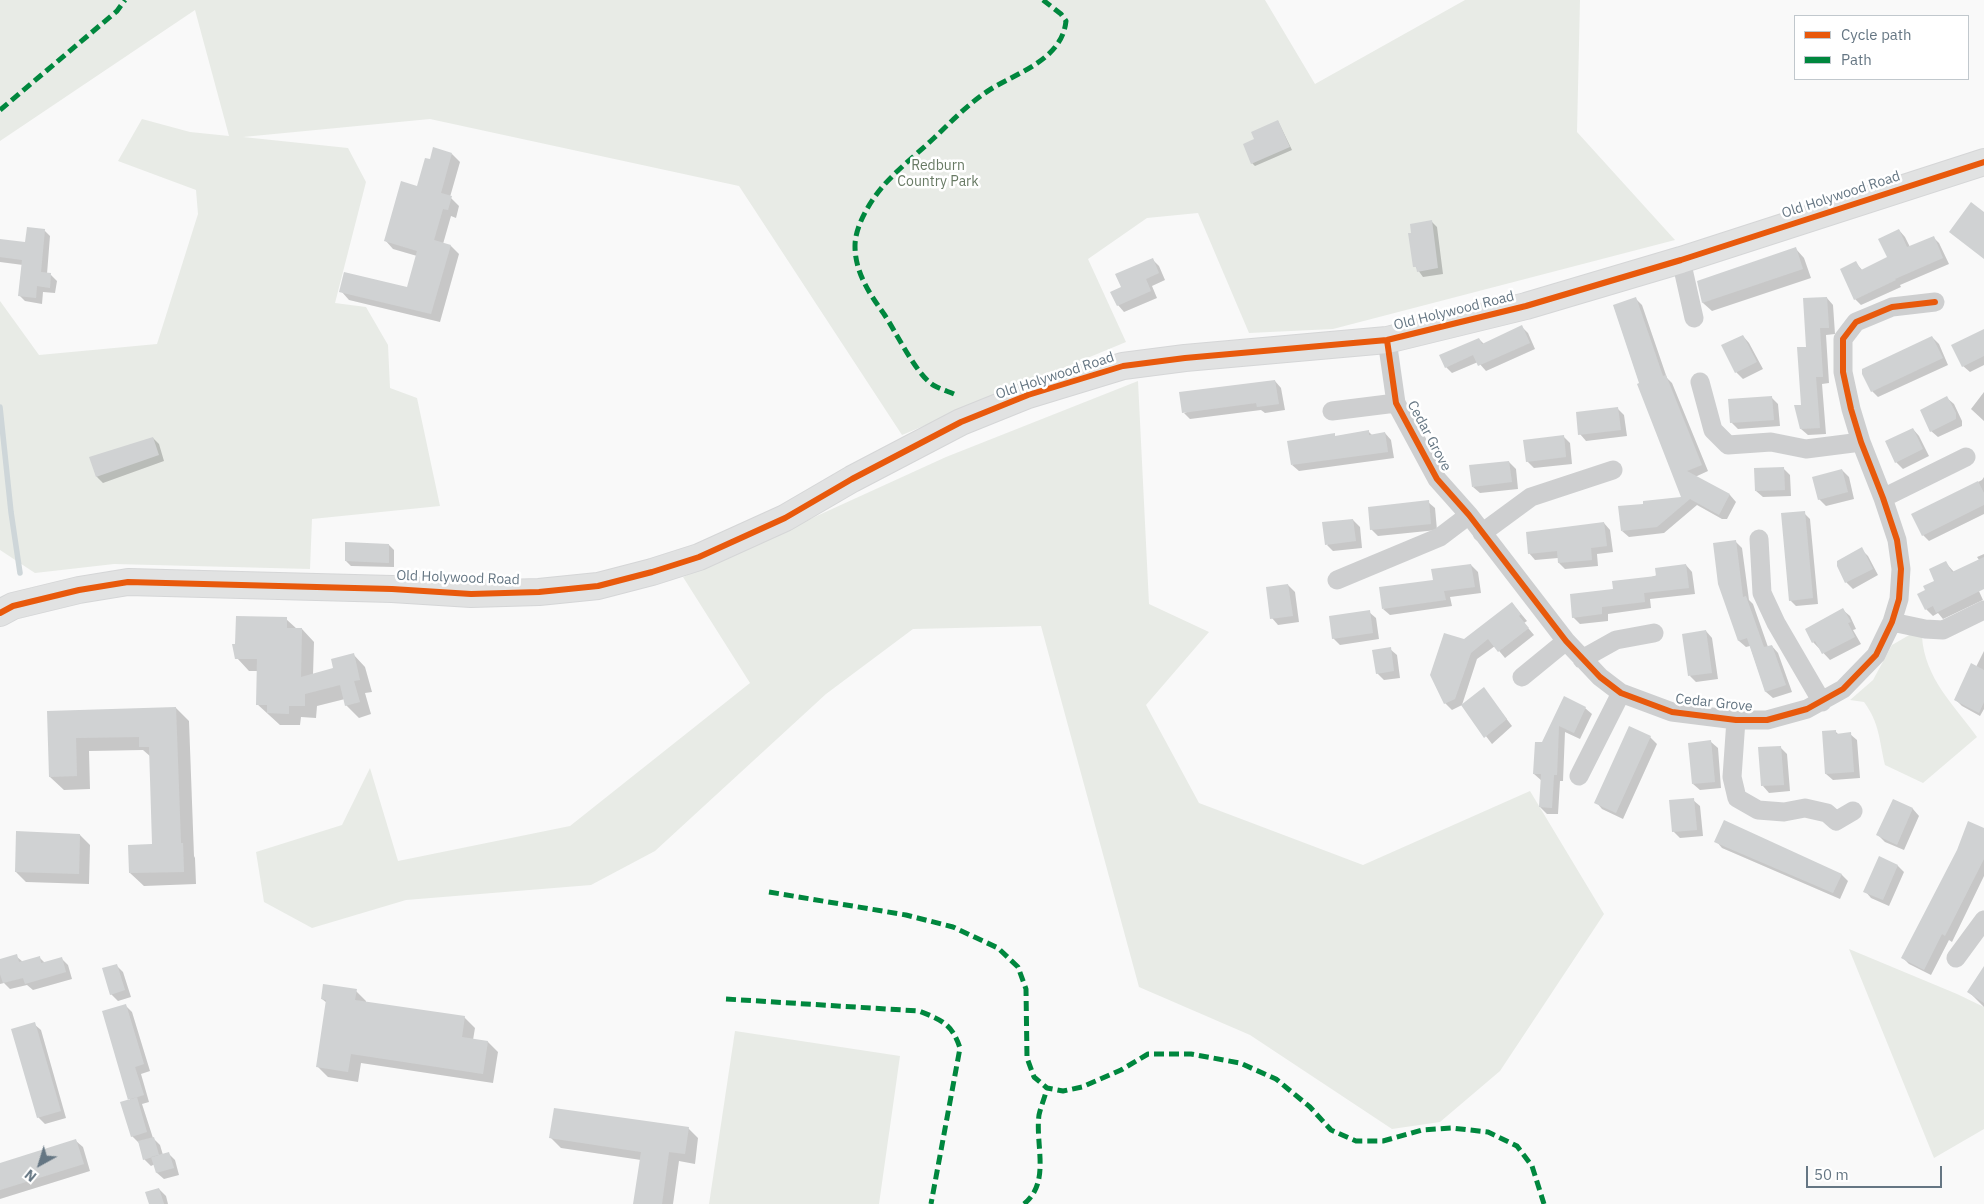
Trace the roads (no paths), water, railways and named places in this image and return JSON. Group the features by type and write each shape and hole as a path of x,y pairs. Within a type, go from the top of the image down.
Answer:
{"street":[{"name":"Old Holywood Road","path":"0,613 13,606 79,590 128,582 392,589 471,594 539,592 598,586 699,557 785,518 852,479 961,422 1038,392 1123,366 1185,358 1387,340 1526,306 1681,260 1984,162"},
{"path":"1681,260 1694,318"},
{"name":"Cedar Grove","path":"1387,340 1396,403 1437,479 1468,515 1582,659 1600,677 1621,693 1672,712 1736,720 1767,720 1807,709 1843,689 1876,655 1892,622 1899,600 1901,569 1897,540 1861,442 1843,372 1843,339 1856,322 1892,307 1935,302"},
{"path":"1700,382 1713,430 1728,445 1771,442 1806,449 1861,442"},
{"name":"Cedar Grove","path":"1332,410 1396,403"},
{"path":"1883,498 1966,457"},
{"path":"1482,533 1531,497 1613,470"},
{"path":"1338,580 1440,537 1468,515"},
{"path":"1759,539 1762,593 1776,623 1822,702"},
{"path":"1892,622 1925,630 1943,630 1984,610"},
{"path":"1582,659 1616,640 1654,633"},
{"path":"1522,677 1566,641"},
{"path":"1579,776 1621,693"},
{"name":"Cedar Grove","path":"1736,720 1732,777 1737,798 1758,810 1784,812 1805,808 1827,813 1836,821 1853,811"},
{"path":"1956,958 1984,920"}],"waterway":[{"path":"0,407 11,512 20,573"}],"park label":[{"name":"Redburn Country Park","path":"938,174"}]}
